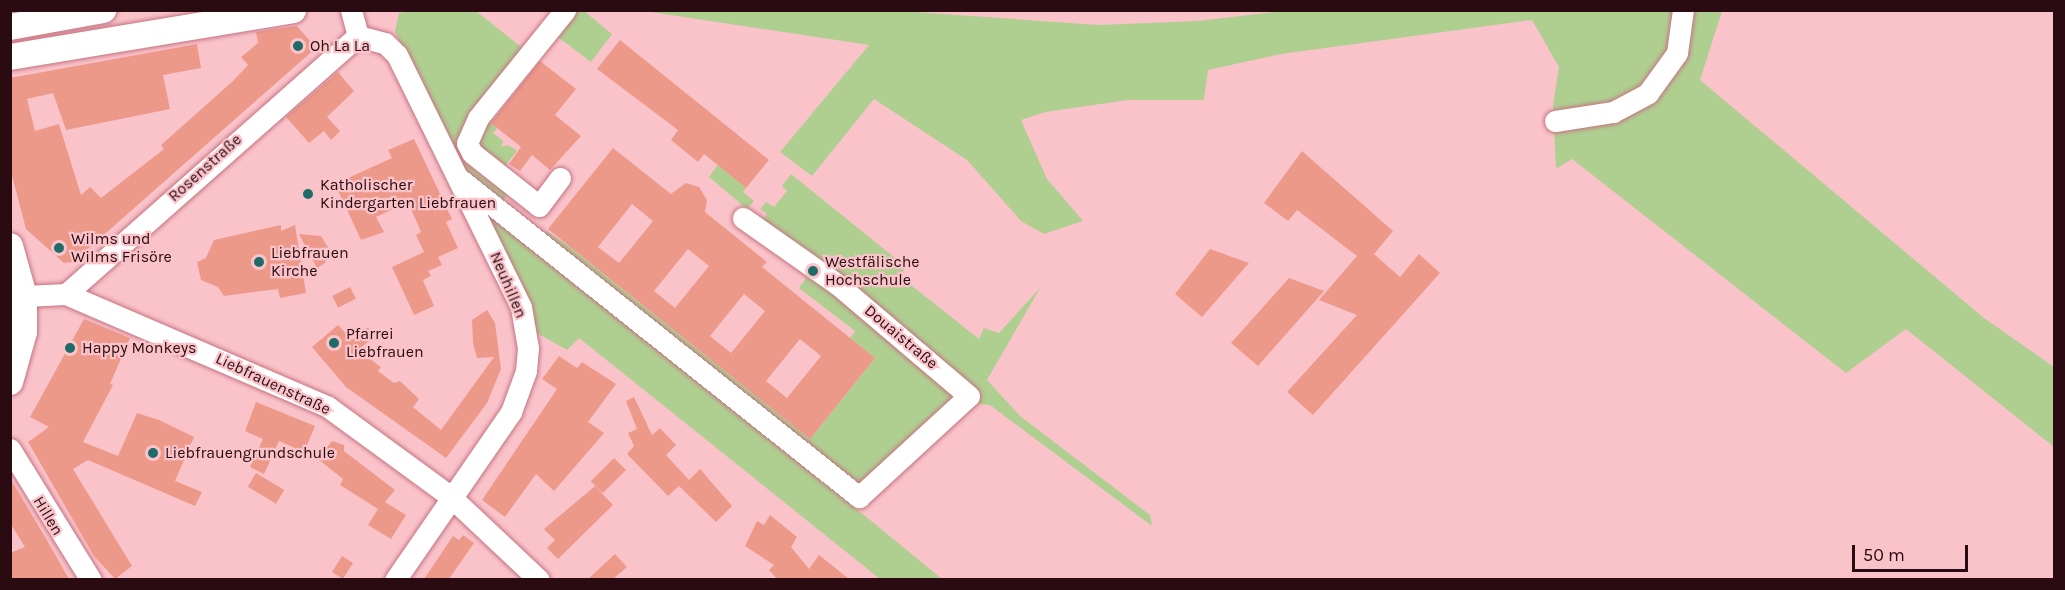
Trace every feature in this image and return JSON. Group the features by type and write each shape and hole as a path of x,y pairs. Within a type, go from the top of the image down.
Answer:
{"main road":[{"path":"10,27 103,10"},
{"path":"10,57 293,10"},
{"path":"10,246 24,296 24,332 10,382"}],"street":[{"path":"351,10 358,36"},
{"path":"560,178 538,206 470,152 467,143 478,118 565,10"},
{"path":"1555,121 1613,112 1648,93 1677,53 1683,10"},
{"name":"Neuhillen","path":"358,36 385,43 397,55 461,180 520,307 528,348 526,371 512,412 450,496 395,579"},
{"name":"Rosenstraße","path":"66,294 345,43 358,36"},
{"name":"Douaistraße","path":"461,180 859,497 969,396 837,284 742,218"},
{"path":"24,296 66,294"},
{"name":"Liebfrauenstraße","path":"66,294 328,406 450,496 539,579"},
{"name":"Hillen","path":"10,449 91,579"}],"green space":[{"path":"583,10 612,34 591,62 554,34 572,11"},
{"path":"887,10 1099,25 1198,21 1291,10 1722,11 1700,80 1984,318 2054,367 2054,447 1906,329 1846,373 1572,159 1556,169 1553,105 1559,67 1532,20 1281,54 1208,70 1204,100 1128,100 1045,112 1021,120 1047,179 1083,221 1044,234 1021,221 967,160 874,99 812,176 780,152 869,45 644,11"},
{"path":"476,11 525,50 464,153 450,147 395,31 399,13"},
{"path":"492,109 497,113 490,122 497,128 493,133 503,141 501,147 508,145 517,151 501,171 477,151 475,135"},
{"path":"452,152 508,194 499,205 472,185"},
{"path":"718,165 746,188 743,192 754,201 747,209 709,177"},
{"path":"791,174 905,266 902,278 979,339 984,328 999,333 1040,288 987,380 1020,416 1150,515 1152,526 990,405 959,402 861,488 540,239 547,231 570,247 810,439 875,358 850,338 855,331 799,288 810,273 758,224 767,214 760,209 766,202 774,207 787,191 782,186"},
{"path":"479,203 942,579 880,579 579,338 567,350 535,332 527,295"}],"building":[{"path":"297,26 316,48 73,262 64,263 26,229 10,168 10,78 197,44 201,68 163,75 170,109 66,130 53,93 27,99 35,131 59,124 81,195 90,187 101,198 164,149 161,145 248,65 241,57 258,43 256,32"},
{"path":"620,40 769,160 746,188 704,154 698,162 671,140 678,130 597,69"},
{"path":"540,61 576,89 555,115 581,136 550,170 532,155 520,171 509,164 521,147 491,123"},
{"path":"338,72 354,91 327,117 340,131 331,140 324,131 309,143 286,117"},
{"path":"414,139 452,219 446,222 458,248 438,257 442,265 428,271 431,276 423,280 434,306 414,315 392,267 424,252 416,235 421,232 408,202 376,217 384,232 361,240 335,184 392,158 388,150"},
{"path":"613,148 671,194 686,183 699,187 707,200 705,212 767,262 762,267 875,358 810,439 548,229","holes":["632,204 653,221 619,263 598,247","688,249 709,266 675,308 654,291","744,294 765,311 731,353 710,336","800,339 821,356 787,398 766,381"]},
{"path":"1302,151 1393,231 1374,254 1400,277 1419,254 1440,273 1313,415 1287,392 1357,315 1319,300 1357,256 1297,210 1288,221 1264,203"},
{"name":"Liebfrauen Kirche","path":"281,225 281,231 295,225 306,293 280,298 278,289 224,296 218,287 201,280 197,262 206,258 214,240"},
{"path":"299,234 321,236 329,249 325,263 317,268"},
{"path":"1210,249 1249,263 1202,317 1175,294"},
{"path":"1289,278 1324,291 1258,366 1231,343"},
{"path":"350,287 356,299 338,308 332,296"},
{"path":"487,310 495,323 501,369 487,403 446,458 346,387 312,347 338,325 352,340 368,327 375,336 358,350 381,367 378,371 394,383 400,381 419,399 413,407 441,430 494,357 477,358 473,343 472,320"},
{"path":"84,319 130,338 110,384 113,385 83,442 118,456 137,413 159,420 194,437 175,481 202,492 195,506 88,460 73,469 132,566 115,579 94,556 28,442 49,427 30,417"},
{"path":"559,356 577,368 582,362 616,384 588,422 604,433 554,491 536,474 505,517 482,500 557,389 542,379"},
{"path":"634,397 652,435 660,428 676,445 666,455 689,480 700,469 732,506 716,522 679,486 668,496 627,454 634,446 628,433 637,429 626,401"},
{"path":"256,402 315,426 304,452 279,441 264,474 250,467 263,439 245,431"},
{"path":"332,441 344,445 344,451 395,490 385,502 406,515 391,539 368,525 378,509 340,485 343,479 318,459"},
{"path":"614,458 626,470 603,493 591,481"},
{"path":"256,473 284,490 276,504 248,487"},
{"path":"10,478 69,579 10,579 10,553 25,547 10,523"},
{"path":"595,486 613,505 558,559 547,548 555,540 544,529"},
{"path":"770,515 797,537 791,547 809,569 819,555 849,579 777,579 769,570 774,565 745,546 757,521 764,525"},
{"path":"463,535 474,543 449,579 424,579 453,536 459,540"},
{"path":"615,554 627,567 613,579 588,579"},
{"path":"342,556 353,563 343,579 332,572"}],"place":[{"name":"Oh La La","path":"298,46"},
{"name":"Katholischer Kindergarten Liebfrauen","path":"308,194"},
{"name":"Wilms und Wilms Frisöre","path":"59,248"},
{"name":"Liebfrauen Kirche","path":"259,262"},
{"name":"Westfälische Hochschule","path":"813,271"},
{"name":"Pfarrei Liebfrauen","path":"334,343"},
{"name":"Happy Monkeys","path":"70,348"},
{"name":"Liebfrauengrundschule","path":"153,453"}]}
